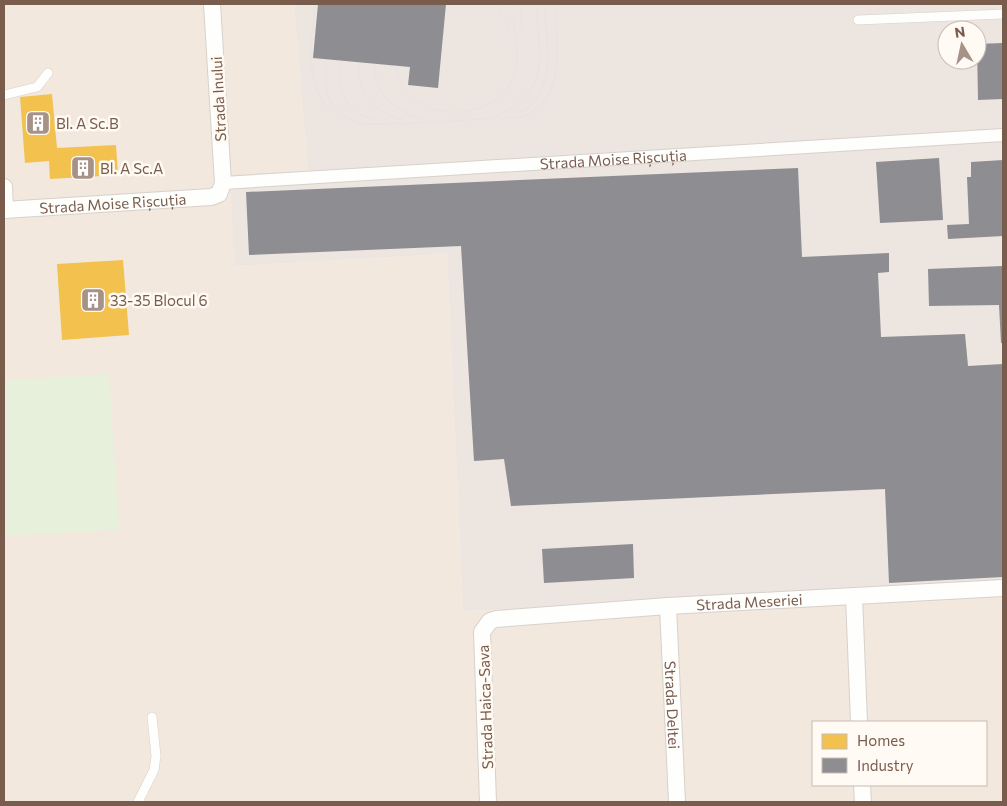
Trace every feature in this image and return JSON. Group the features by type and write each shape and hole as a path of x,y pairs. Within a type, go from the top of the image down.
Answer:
{"street":[{"name":"Strada Inului","path":"212,4 221,188"},
{"name":"Strada Moise Rișcuția","path":"4,210 211,197 221,188 1003,135"},
{"path":"4,187 4,210"},
{"name":"Strada Meseriei","path":"496,619 668,606 1003,588"},
{"path":"854,596 859,721"},
{"name":"Strada Deltei","path":"668,606 677,802"},
{"name":"Strada Haica-Sava","path":"488,802 482,632 490,621 496,619"},
{"path":"862,786 863,802"}],"lane":[{"path":"858,20 1003,14"},
{"path":"4,95 37,87 48,74"},
{"path":"138,802 154,770 156,756 152,716"}],"shaded area":[{"path":"4,4 294,4 308,171 235,266 447,254 463,611 1003,584 1003,802 4,802"},
{"path":"294,4 1003,4 1003,584 463,611 447,254 235,266 230,175 308,171"}],"green space":[{"path":"109,374 119,529 4,536 4,381"}],"building: Homes":[{"path":"52,94 57,148 116,145 118,175 50,179 49,161 25,163 20,97"},
{"name":"33-35 Blocul 6","path":"123,260 129,335 62,340 57,264"}],"building: Industry":[{"path":"318,4 446,4 438,88 408,85 410,67 313,58"},
{"path":"1003,43 1003,99 978,100 977,70 987,70 987,44"},
{"path":"939,158 943,220 880,223 876,162"},
{"path":"1003,160 1003,236 948,239 947,225 969,224 967,177 971,177 971,162"},
{"path":"798,168 802,257 889,253 889,272 878,273 881,337 965,334 968,366 1003,364 1003,577 889,583 885,489 511,506 504,459 474,461 461,246 249,255 246,192"},
{"path":"1003,266 1003,343 1001,343 999,305 929,306 928,269"},
{"path":"633,544 634,578 544,583 542,549"}],"tram line":[{"path":"315,4 311,60 316,87 321,99 330,110"},
{"path":"497,4 511,35"},
{"path":"520,4 522,34"},
{"path":"496,116 514,106 527,95 534,83 540,55 536,4"},
{"path":"519,113 532,105 540,93 545,80 548,49 544,4"},
{"path":"326,60 326,89 331,102 342,115 359,124 522,117 537,108 547,97 553,83 557,52 555,4"},
{"path":"396,66 402,86 415,100 432,109 453,112 473,110 492,102 507,89 516,69 517,51 513,20"},
{"path":"340,61 340,82 345,99 357,112 376,121"},
{"path":"359,63 361,83 369,100 383,113 402,120"},
{"path":"375,65 378,86 389,102 406,113 426,121"}],"place":[{"name":"Bl. A Sc.B","path":"38,123"},
{"name":"Bl. A Sc.A","path":"83,168"},
{"name":"33-35 Blocul 6","path":"93,300"}]}
